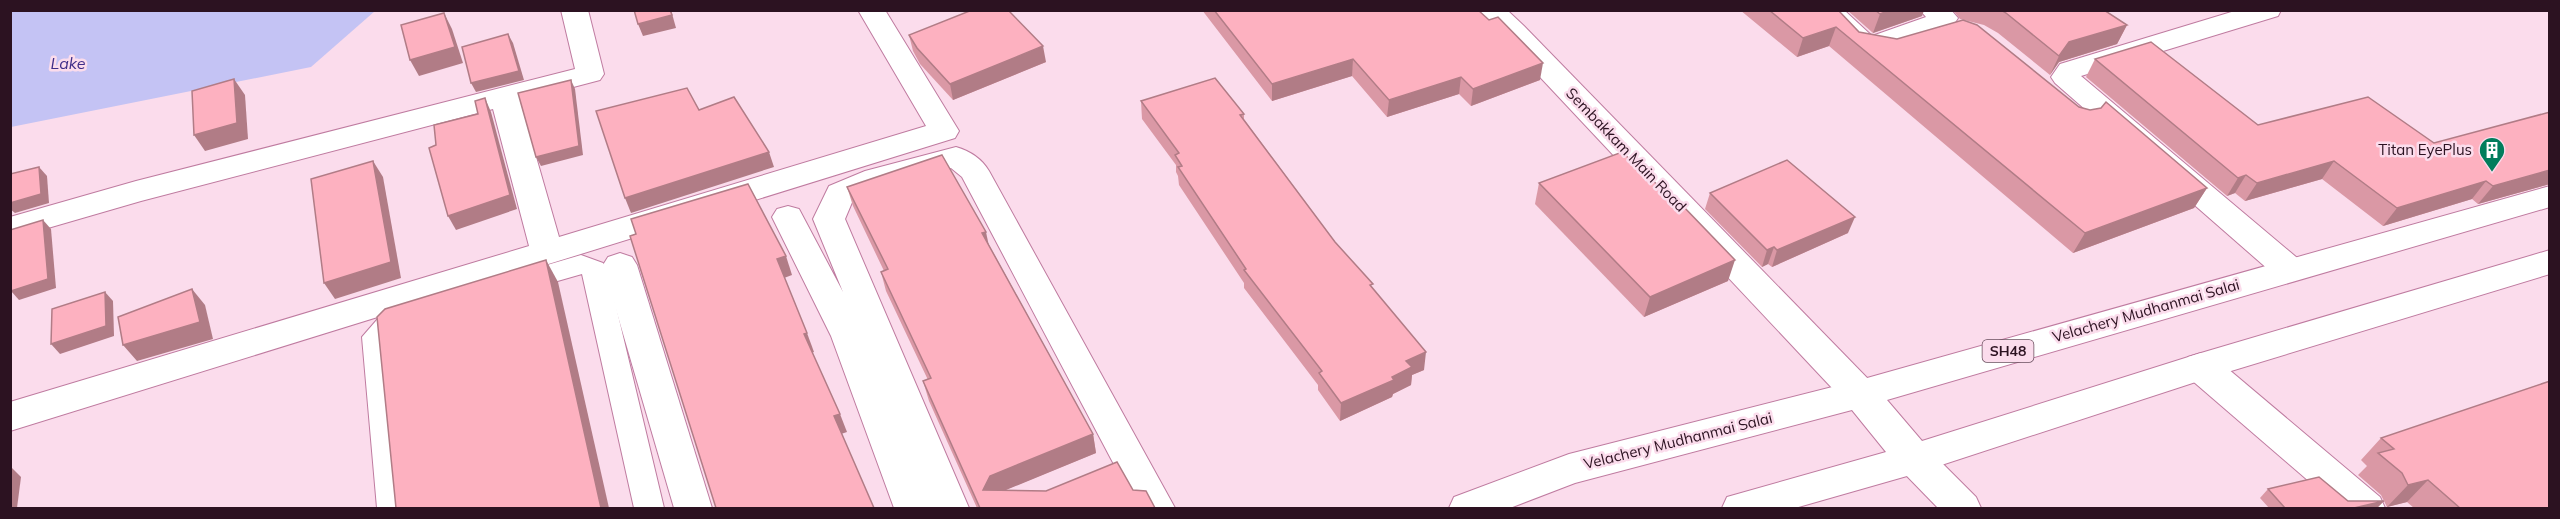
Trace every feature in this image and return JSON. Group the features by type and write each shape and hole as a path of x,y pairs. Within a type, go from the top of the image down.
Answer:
{"street":[{"path":"10,228 136,192 590,74 574,10"},
{"path":"10,417 944,131 871,10"},
{"name":"Sembakkam Main Road","path":"1490,10 1860,394 1914,459 1962,508"},
{"path":"1828,10 1863,43 1872,45 1942,21 1944,18 1933,10"},
{"path":"2268,10 2070,70 2065,77 2278,273"},
{"path":"1889,48 1953,29 1963,28 1974,32"},
{"path":"2038,83 2278,273"},
{"path":"504,96 547,253"},
{"path":"950,508 829,219 840,193 876,178 956,158 974,171 1113,465 1156,508"},
{"name":"Velachery Mudhanmai Salai","path":"1468,508 1569,469 1860,394 2550,196"},
{"path":"788,217 848,336 913,508"},
{"path":"1741,508 1914,459 2201,367 2550,262"},
{"path":"620,265 693,508"},
{"path":"2201,367 2366,508"}],"lane":[{"path":"392,508 375,337 391,321 581,264 594,269 649,508"}],"water":[{"name":"Lake","path":"11,11 375,11 311,67 11,127"}],"building":[{"path":"634,10 670,10 672,15 638,24"},
{"path":"972,10 1008,10 1043,46 950,84 917,48 909,35"},
{"path":"1214,10 1478,10 1489,20 1498,17 1543,63 1473,89 1461,77 1389,100 1353,59 1272,84"},
{"path":"1769,10 1838,10 1859,32 1897,39 1963,20 1977,25 2079,107 2090,110 2101,108 2106,102 2207,188 2085,233 1836,27 1803,38"},
{"path":"1875,10 1890,10 1880,14"},
{"path":"2001,10 2104,10 2127,25 2069,42 2059,56"},
{"path":"444,13 455,47 410,60 401,25"},
{"path":"508,34 519,71 471,83 462,47"},
{"path":"2151,42 2258,125 2368,97 2434,143 2550,112 2550,170 2493,186 2486,181 2397,208 2334,161 2257,183 2246,175 2238,178 2095,59"},
{"path":"1215,78 1244,114 1240,115 1335,242 1373,284 1370,285 1426,352 1406,361 1412,367 1392,377 1394,380 1341,403 1319,373 1322,371 1244,270 1246,269 1178,167 1182,166 1175,155 1179,153 1141,101"},
{"path":"234,79 237,123 194,135 192,91"},
{"path":"571,80 579,146 536,157 518,93"},
{"path":"687,88 699,110 734,97 769,152 625,198 596,111"},
{"path":"485,98 510,195 448,216 429,148 436,145 434,125 478,114 475,101"},
{"path":"1622,152 1677,203 1679,202 1735,260 1650,297 1539,183"},
{"path":"942,155 986,232 982,233 1093,434 990,476 983,490 1046,491 1117,462 1133,490 1146,491 1155,508 980,508 923,381 931,378 881,272 888,269 847,187"},
{"path":"1787,160 1855,217 1777,250 1774,247 1767,250 1710,193"},
{"path":"373,161 391,262 324,283 311,179"},
{"path":"39,167 41,194 10,203 10,174"},
{"path":"748,184 786,256 777,259 807,333 804,334 840,414 834,416 874,508 716,508 630,236 636,234 631,219"},
{"path":"43,220 48,279 11,291 10,230"},
{"path":"546,260 601,508 396,508 377,317 385,309"},
{"path":"192,289 200,322 123,345 118,317"},
{"path":"105,292 106,326 51,344 52,309"},
{"path":"2550,381 2550,508 2460,508 2428,480 2408,485 2402,473 2378,453 2394,449 2381,438"},
{"path":"2319,477 2348,501 2384,501 2354,508 2285,508 2268,489"}],"place":[{"name":"Titan EyePlus","path":"2492,173"}]}
